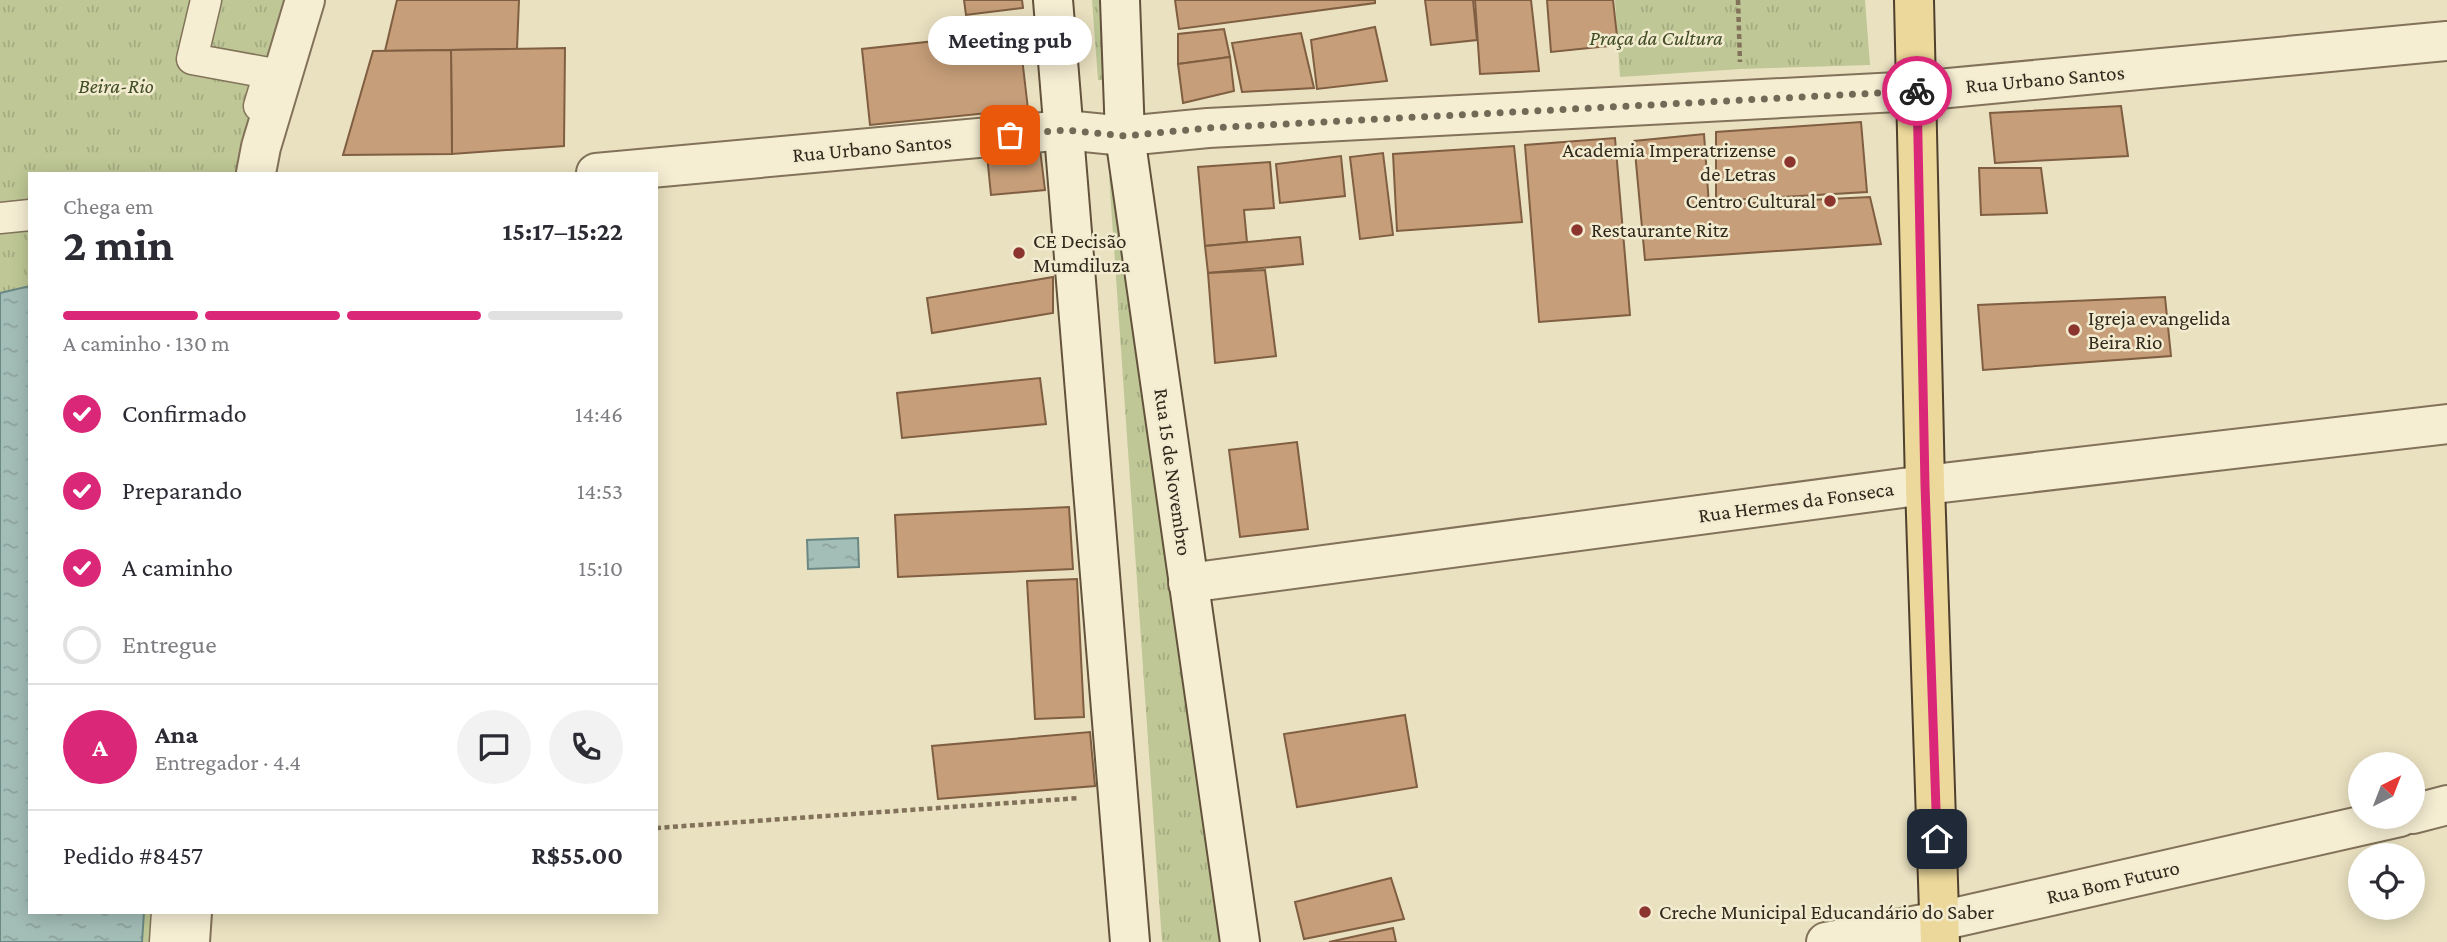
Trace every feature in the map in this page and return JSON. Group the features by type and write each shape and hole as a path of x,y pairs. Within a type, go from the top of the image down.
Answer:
{"main road":[{"path":"1914,0 1925,485 1940,932"}],"street":[{"path":"206,0 192,59 269,73 240,172"},
{"path":"256,172 261,147 305,0"},
{"path":"1053,0 1130,942"},
{"name":"Rua 15 de Novembro","path":"1120,0 1125,136 1240,942"},
{"name":"Rua Urbano Santos","path":"607,172 1065,130 1125,136 1208,128 1917,91 2447,41"},
{"path":"0,218 28,215"},
{"name":"Rua Hermes da Fonseca","path":"1188,583 1925,485 2447,424"},
{"path":"2426,811 2447,805"},
{"name":"Rua Bom Futuro","path":"1826,942 1940,932 2348,830"},
{"path":"165,942 167,914"},
{"path":"190,942 192,914"}],"path":[{"path":"1738,0 1738,50 1741,69"},
{"path":"658,828 1118,796"}],"green space":[{"name":"Beira-Rio","path":"0,0 288,0 249,172 28,172 28,914 204,914 201,942 0,942"},
{"path":"1092,0 1110,0 1117,79 1098,80"},
{"name":"Praça da Cultura","path":"1615,0 1865,0 1870,65 1741,69 1620,77"},
{"path":"1127,172 1224,942 1162,942 1109,176"}],"water":[{"path":"28,286 28,914 144,914 142,942 0,942 0,293"},
{"path":"858,538 859,567 808,569 807,540"}],"building":[{"path":"397,0 519,0 517,49 385,51"},
{"path":"964,0 1022,0 1023,8 966,15"},
{"path":"1175,0 1375,0 1375,3 1179,29"},
{"path":"1425,0 1473,0 1477,40 1431,45"},
{"path":"1475,0 1531,0 1539,71 1480,74"},
{"path":"1547,0 1613,0 1618,45 1551,52"},
{"path":"1375,27 1387,81 1317,89 1311,40"},
{"path":"1224,29 1230,57 1178,64 1178,34"},
{"path":"1019,32 1028,109 870,125 862,49"},
{"path":"1301,33 1314,88 1242,92 1232,43"},
{"path":"565,48 564,146 452,154 451,50"},
{"path":"451,50 452,154 343,155 373,51"},
{"path":"1230,57 1234,91 1183,103 1178,64"},
{"path":"2121,106 2128,156 1995,163 1990,113"},
{"name":"Academia Imperatrizense de Letras","path":"1861,122 1867,192 1716,201 1716,132"},
{"name":"Centro Cultural","path":"1704,134 1709,205 1870,197 1881,244 1645,260 1634,141"},
{"name":"Restaurante Ritz","path":"1615,138 1630,315 1539,322 1525,145"},
{"path":"1514,146 1522,222 1397,231 1393,154"},
{"path":"1040,149 1045,190 991,195 987,155"},
{"path":"1383,153 1393,235 1360,239 1350,157"},
{"path":"1341,156 1345,196 1280,203 1276,164"},
{"path":"1270,162 1274,208 1244,210 1247,242 1205,246 1198,167"},
{"path":"1979,168 2041,168 2047,213 1981,215"},
{"path":"1300,237 1303,264 1208,273 1205,246"},
{"path":"1265,270 1276,356 1215,363 1208,273"},
{"path":"1053,277 1053,313 932,333 927,298"},
{"name":"Igreja evangelida Beira Rio","path":"2165,297 2171,356 1983,370 1978,305"},
{"path":"1040,378 1046,424 902,438 897,393"},
{"path":"1297,442 1308,529 1240,537 1229,450"},
{"path":"1069,507 1073,569 898,577 895,515"},
{"path":"1077,579 1084,717 1035,719 1027,581"},
{"path":"1405,715 1417,787 1297,807 1284,734"},
{"path":"1090,732 1095,786 938,799 932,746"},
{"path":"1391,878 1404,919 1304,939 1295,902"},
{"path":"1393,928 1396,942 1329,942"}],"way so far":[{"path":"1010,135 1065,130 1125,136 1208,128 1917,91"}],"place":[{"name":"Meeting pub","path":"1010,135"},
{"name":"Academia Imperatrizense de Letras","path":"1790,162"},
{"name":"Centro Cultural","path":"1830,201"},
{"name":"Restaurante Ritz","path":"1577,230"},
{"name":"CE Decisão Mumdiluza","path":"1019,253"},
{"name":"Igreja evangelida Beira Rio","path":"2074,330"},
{"name":"Creche Municipal Educandário do Saber","path":"1645,912"}],"route":[{"path":"1917,91 1925,485 1937,839"}]}
